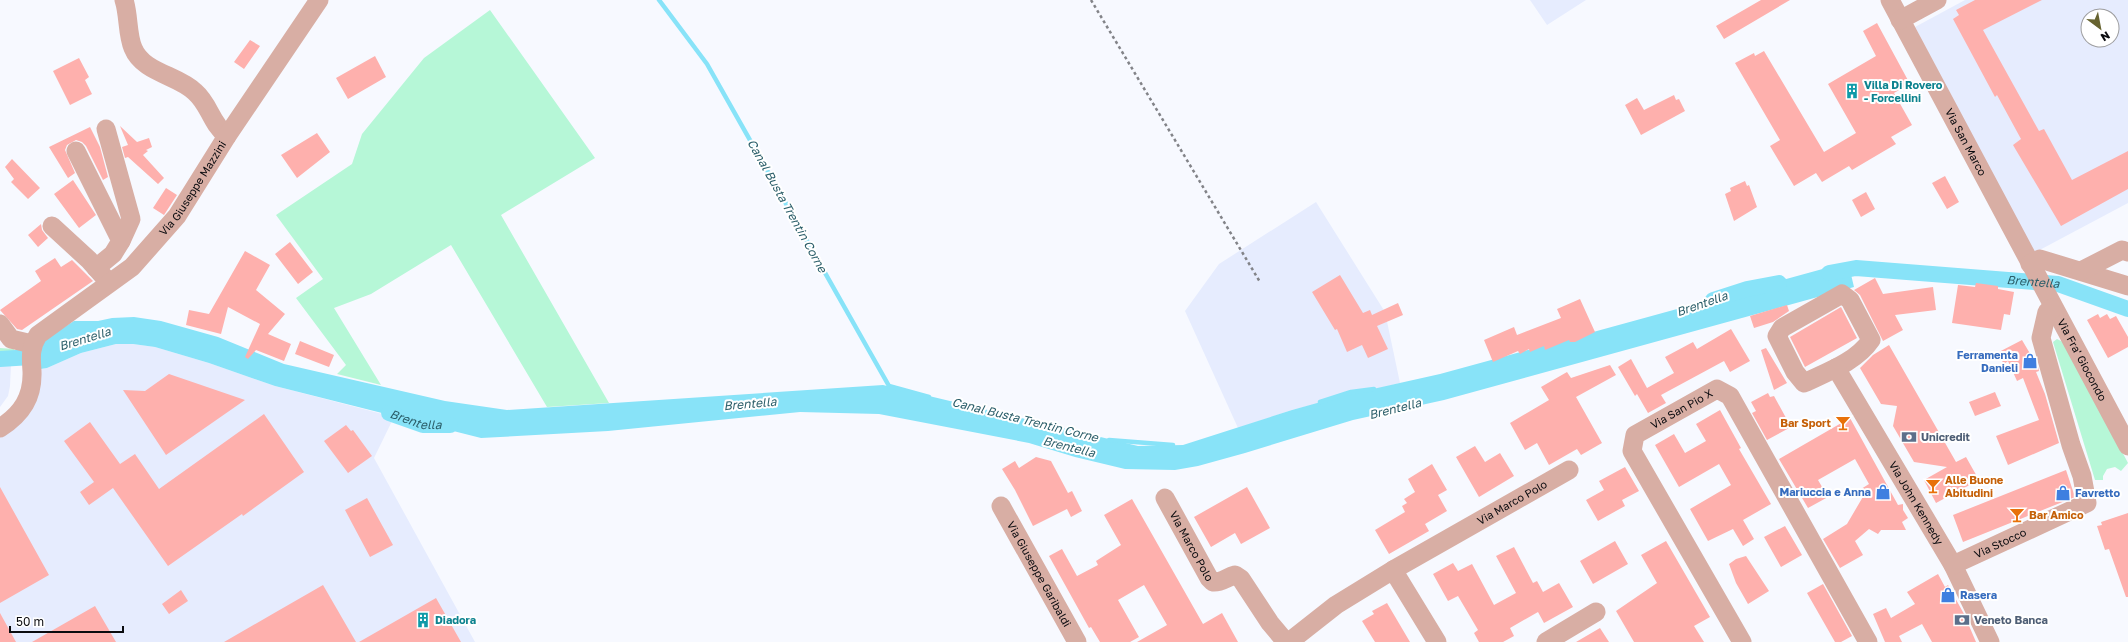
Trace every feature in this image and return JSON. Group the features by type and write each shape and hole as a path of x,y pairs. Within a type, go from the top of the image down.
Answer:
{"street":[{"path":"124,0 128,10 133,49 143,61 195,91 205,103 216,127 227,136"},
{"name":"Via Giuseppe Mazzini","path":"31,347 45,329 132,267 177,216 227,136 319,0"},
{"name":"Via San Marco","path":"1890,0 2034,272"},
{"path":"1900,20 1937,0"},
{"path":"96,268 113,254 132,219 106,129"},
{"path":"76,151 120,241"},
{"path":"52,226 110,283"},
{"path":"2081,271 2122,250 2128,252"},
{"path":"2034,272 2040,259 2128,286"},
{"name":"Via Fra' Giocondo","path":"2034,272 2128,446"},
{"path":"1842,294 1850,300 1871,340 1864,350 1836,368 1804,383 1795,372 1777,336 1782,328 1842,294"},
{"name":"Via Stocco","path":"1953,566 2087,503 2082,476 2071,445 2042,338 2047,312 2052,305"},
{"path":"0,324 11,339 31,347 31,390 27,401 20,411 0,428"},
{"name":"Via John Kennedy","path":"1836,368 1953,566 1990,642"},
{"name":"Via San Pio X","path":"1742,642 1632,451 1635,435 1717,389 1730,396 1868,642"},
{"name":"Via Marco Polo","path":"1165,498 1213,582 1218,582 1228,576 1235,575 1241,579 1270,623 1287,642 1336,605 1393,570 1569,470"},
{"name":"Via Giuseppe Garibaldi","path":"1001,506 1077,642"},
{"path":"1393,570 1437,642"},
{"path":"1546,642 1596,612"}],"path":[{"path":"1091,0 1260,282"}],"shaded area":[{"path":"1530,0 1586,0 1547,25"},
{"path":"1965,0 2128,0 2128,203 2034,253 1915,27"},
{"path":"1316,202 1385,312 1400,383 1292,410 1238,428 1185,311 1219,264"},
{"path":"116,344 133,344 155,347 209,363 275,386 394,417 374,458 475,642 0,642 0,437 17,422 34,370 47,368 81,353"},
{"path":"0,364 11,364 8,396 0,407"}],"green space":[{"path":"490,10 595,158 501,215 609,403 547,407 451,245 371,294 334,308 381,385 337,374 346,365 296,298 323,279 276,215 352,164 362,134 424,58"},
{"path":"2057,339 2065,343 2128,463 2121,471 2115,467 2107,469 2103,476 2103,480 2095,480 2053,342"},
{"path":"0,348 14,349 11,364 0,364"}],"water":[{"path":"1848,262 1854,287 1444,400 1353,420 1245,453 1198,466 1175,470 1125,469 1075,457 1029,443 879,414 800,412 608,431 481,438 275,386 209,363 155,347 133,344 116,344 81,353 47,368 34,370 45,339 74,321 98,321 112,318 134,317 161,321 218,337 284,364 445,401 507,410 883,385 1138,446 1183,445 1292,410 1346,395 1440,374"}],"building":[{"path":"1761,0 1790,0 1724,39 1716,26"},
{"path":"1975,0 2042,0 1983,30 2039,131 2044,129 2072,180 2128,151 2128,189 2061,226 2013,145 2021,139 1997,95 1995,97 1953,19 1959,15 1956,10"},
{"path":"1877,23 1910,84 1894,93 1912,125 1891,137 1896,144 1852,170 1849,166 1822,182 1816,173 1794,186 1770,146 1780,140 1735,63 1754,53 1755,56 1764,51 1824,152 1856,133 1828,84 1876,56 1863,31"},
{"path":"250,40 260,46 244,69 234,62"},
{"path":"375,56 386,77 348,99 336,78"},
{"path":"79,58 89,77 85,80 92,94 70,105 53,71"},
{"path":"1674,95 1676,100 1679,99 1685,111 1641,135 1625,105 1637,98 1644,110"},
{"path":"120,126 137,142 149,138 152,147 146,150 148,151 143,155 164,178 158,184 128,157 125,158 122,147 128,145"},
{"path":"90,127 100,147 108,177 103,180 86,146 82,142 76,140 67,145 65,150 75,173 68,178 49,147"},
{"path":"317,133 330,152 297,178 281,155"},
{"path":"12,159 40,188 28,199 11,182 14,179 5,167"},
{"path":"1945,176 1959,202 1947,209 1932,183"},
{"path":"73,180 96,215 79,228 54,194"},
{"path":"1745,181 1747,186 1749,185 1757,207 1734,221 1725,194 1731,191 1730,188"},
{"path":"166,188 177,195 164,215 153,208"},
{"path":"1866,192 1875,209 1861,217 1852,200"},
{"path":"41,224 42,230 48,238 38,247 28,235"},
{"path":"290,242 313,272 298,284 275,254"},
{"path":"245,251 270,265 256,290 285,314 268,334 291,344 284,361 256,350 248,359 245,357 260,324 228,307 221,334 186,325 189,310 209,314"},
{"path":"55,258 61,267 72,260 93,281 22,330 17,329 0,310 41,281 35,271"},
{"path":"1340,275 1363,313 1370,310 1372,315 1398,303 1403,315 1377,326 1388,349 1368,358 1362,345 1347,352 1337,329 1335,330 1312,292"},
{"path":"1875,278 1883,294 1933,287 1936,310 1895,315 1903,330 1883,341 1860,295 1854,290"},
{"path":"1976,283 1998,286 1998,289 2014,292 2010,315 2004,314 2001,330 1952,323 1958,285 1975,287"},
{"path":"1580,299 1595,332 1575,342 1570,342 1569,340 1545,350 1544,346 1530,352 1529,349 1520,354 1518,351 1493,362 1484,340 1514,327 1517,335 1561,318 1557,309"},
{"path":"1787,305 1789,311 1773,322 1754,328 1750,316"},
{"path":"1841,307 1857,338 1805,367 1790,337"},
{"path":"2098,314 2100,318 2107,314 2110,319 2116,316 2128,337 2128,347 2108,358 2087,320"},
{"path":"1731,329 1750,361 1730,372 1724,361 1661,395 1666,403 1648,413 1637,394 1635,396 1618,367 1631,359 1647,388 1674,373 1665,357 1693,342 1697,349"},
{"path":"2022,340 2038,367 2039,371 2036,372 2045,394 2059,443 2008,465 1996,436 2039,420 2023,378 2017,381 2008,361 2004,364 1997,353"},
{"path":"300,341 334,355 329,367 295,354"},
{"path":"1889,345 1956,462 1966,457 1979,480 1936,503 1924,480 1947,467 1914,462 1893,426 1897,406 1881,404 1860,368 1873,355"},
{"path":"1766,348 1787,383 1774,390 1761,350"},
{"path":"1610,365 1616,375 1576,397 1602,443 1581,455 1577,449 1549,465 1537,443 1525,450 1510,423 1549,400 1541,387 1567,372 1571,378"},
{"path":"169,374 245,400 166,455 123,390 145,391"},
{"path":"1995,392 2001,406 1975,416 1969,402"},
{"path":"1768,393 1770,397 1774,396 1791,427 1767,440 1752,413 1756,411 1751,402"},
{"path":"1720,410 1741,448 1739,449 1771,504 1743,520 1754,539 1743,546 1733,529 1708,541 1690,509 1731,485 1719,464 1679,487 1655,445 1674,434 1685,453 1706,441 1696,424"},
{"path":"264,414 304,472 243,516 242,514 168,566 113,488 89,505 80,492 94,482 64,441 90,422 120,464 135,454 159,489"},
{"path":"1850,418 1898,505 1903,504 1903,510 1908,518 1902,522 1906,530 1881,530 1878,534 1869,529 1855,541 1863,555 1840,568 1823,539 1847,524 1864,495 1861,489 1869,484 1855,459 1818,480 1828,497 1808,508 1779,459"},
{"path":"346,425 351,431 353,430 372,456 348,473 324,441"},
{"path":"1475,446 1485,462 1500,453 1514,476 1479,497 1456,457"},
{"path":"1036,457 1051,461 1068,493 1072,491 1082,511 1071,517 1067,509 1033,526 1015,490 1002,469 1015,461 1019,468"},
{"path":"1432,464 1447,490 1438,495 1447,511 1425,524 1429,531 1389,554 1375,530 1405,512 1402,506 1407,503 1404,499 1415,492 1408,479"},
{"path":"1625,467 1639,491 1622,500 1625,506 1598,521 1586,500 1604,490 1599,481"},
{"path":"2066,470 2075,497 1963,542 1953,515"},
{"path":"0,487 49,575 0,603"},
{"path":"1247,487 1270,528 1241,544 1235,533 1211,547 1194,517"},
{"path":"367,498 393,545 370,557 345,510"},
{"path":"1132,499 1203,624 1222,613 1238,642 1137,642 1167,625 1144,585 1118,600 1139,637 1130,642 1100,642 1091,627 1089,628 1049,556 1062,549 1077,576 1098,565 1096,561 1121,545 1104,515"},
{"path":"2128,513 2128,597 2126,597 2109,549 2105,550 2097,526 2102,525 2101,522"},
{"path":"1785,526 1802,555 1781,567 1764,537"},
{"path":"1615,541 1628,564 1593,584 1580,561"},
{"path":"1666,541 1710,617 1694,626 1704,642 1634,642 1616,611 1657,583 1641,555"},
{"path":"1514,547 1533,583 1537,581 1543,592 1559,583 1573,607 1544,623 1538,612 1510,628 1514,636 1503,642 1479,642 1474,633 1478,630 1458,596 1448,601 1433,574 1453,563 1458,571 1472,564 1494,605 1516,593 1496,556"},
{"path":"1746,556 1769,591 1748,604 1736,583 1729,564 1736,559"},
{"path":"1938,574 1945,587 1948,585 1964,614 1976,642 1932,642 1922,624 1899,636 1902,642 1885,642 1873,614 1886,608 1891,618 1915,604 1907,592"},
{"path":"1823,584 1852,636 1841,642 1835,642 1807,593"},
{"path":"323,585 356,642 224,642 276,612"},
{"path":"181,590 188,601 169,614 162,604"},
{"name":"Diadora","path":"436,598 461,642 359,642"},
{"path":"1387,603 1410,642 1375,642 1362,621 1374,614 1372,611"},
{"path":"95,606 116,642 32,642"},
{"path":"0,613 16,642 0,642"},
{"path":"1600,628 1609,642 1576,642"}],"waterway":[{"name":"Canal Busta Trentin Corne","path":"659,0 707,64 889,386 929,397"},
{"name":"Brentella","path":"1829,273 1856,268 2058,284 2128,309"},
{"name":"Brentella","path":"1713,300 1747,289 1779,283"},
{"name":"Brentella","path":"0,359 31,357 42,353"},
{"name":"Canal Busta Trentin Corne","path":"1320,402 1351,392 1374,389"},
{"name":"Brentella","path":"389,413 423,425 450,425"},
{"name":"Canal Busta Trentin Corne","path":"1109,440 1173,445"}],"place":[{"name":"Villa Di Rovero - Forcellini","path":"1852,91"},
{"name":"Ferramenta Danieli","path":"2030,361"},
{"name":"Bar Sport","path":"1843,423"},
{"name":"Unicredit","path":"1909,437"},
{"name":"Alle Buone Abitudini","path":"1933,486"},
{"name":"Mariuccia e Anna","path":"1883,492"},
{"name":"Favretto","path":"2063,493"},
{"name":"Bar Amico","path":"2017,515"},
{"name":"Rasera","path":"1948,595"},
{"name":"Diadora","path":"423,620"},
{"name":"Veneto Banca","path":"1962,620"}]}
